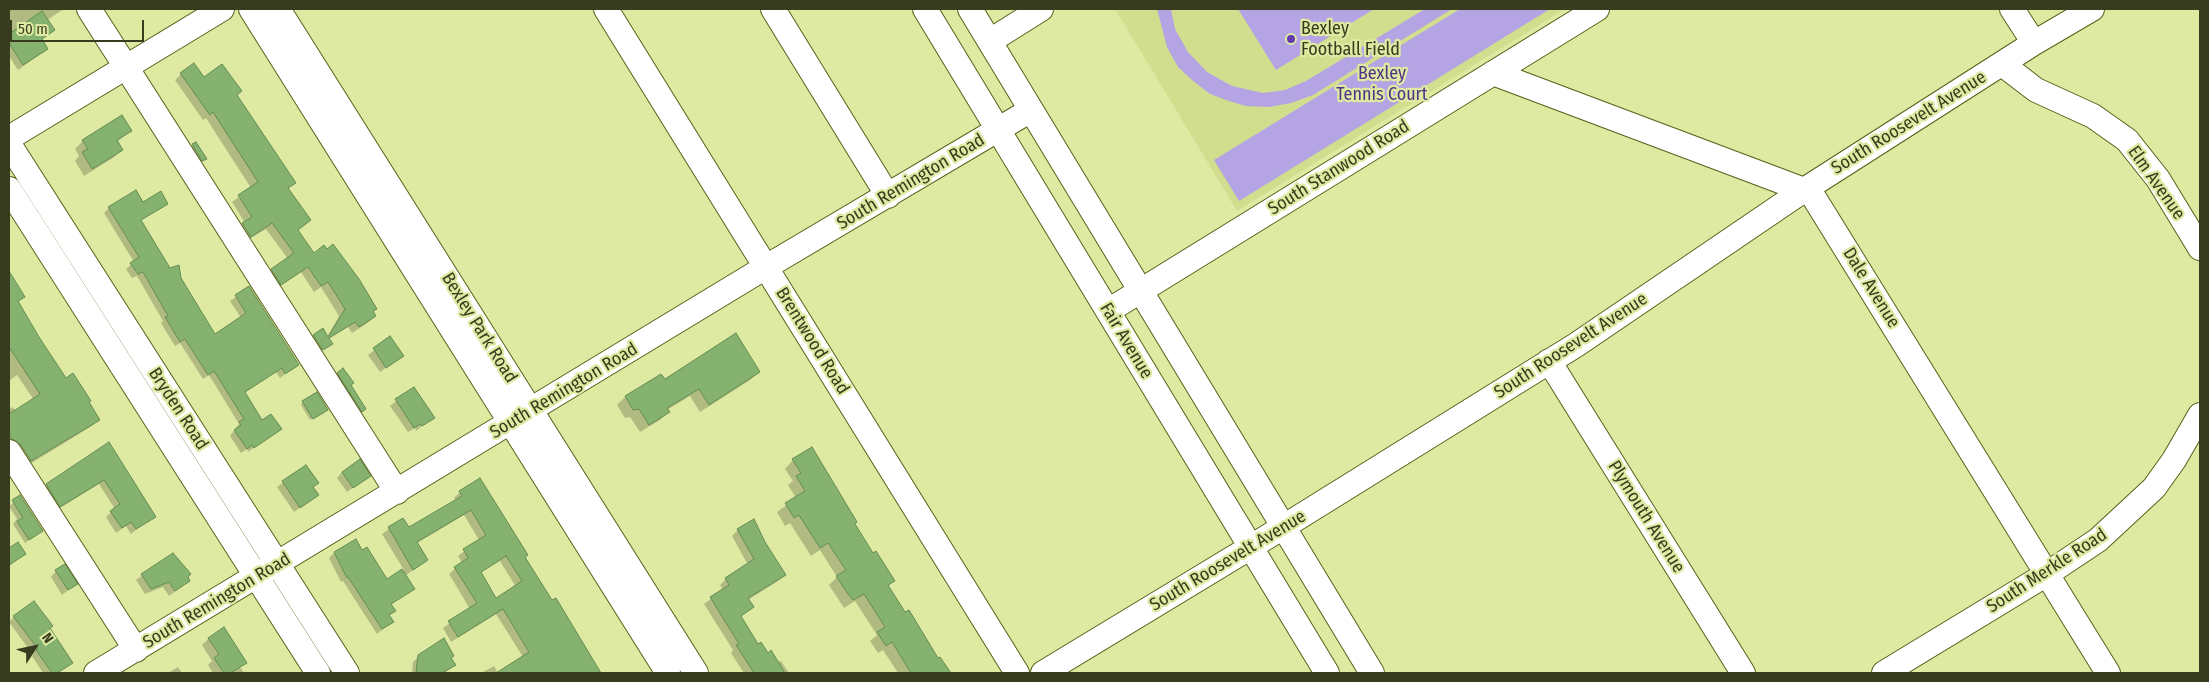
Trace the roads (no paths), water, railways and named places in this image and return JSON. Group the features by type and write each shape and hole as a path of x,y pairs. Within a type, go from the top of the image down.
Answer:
{"street":[{"path":"89,9 397,492"},
{"path":"9,138 222,9"},
{"name":"Bexley Park Road","path":"251,9 338,148 531,411 696,673"},
{"name":"Bexley Park Road","path":"278,9 358,135 511,423 668,673"},
{"name":"Brentwood Road","path":"606,9 1017,673"},
{"path":"773,9 888,196"},
{"name":"Fair Avenue","path":"925,9 1327,673"},
{"path":"970,9 1372,673"},
{"path":"990,41 1040,9"},
{"name":"South Stanwood Road","path":"1108,311 1597,9"},
{"path":"2012,9 2040,40"},
{"path":"2031,9 2040,40"},
{"name":"South Roosevelt Avenue","path":"1043,673 1284,527 1576,345 1804,190 2092,9"},
{"name":"Elm Avenue","path":"2002,64 2036,90 2093,116 2127,140 2158,179 2200,248"},
{"name":"Dale Avenue","path":"1493,73 1804,190 1813,196 2108,673"},
{"name":"South Remington Road","path":"96,673 766,268 1032,110"},
{"path":"338,148 358,135"},
{"name":"Bryden Road","path":"9,144 347,673"},
{"name":"Bryden Road","path":"9,189 318,673"},
{"path":"82,304 102,291"},
{"name":"Plymouth Avenue","path":"1549,361 1743,673"},
{"name":"South Merkle Road","path":"1884,673 2047,574 2098,540 2154,488 2174,460 2200,415"},
{"path":"166,435 187,422"},
{"path":"9,452 136,650"},
{"path":"598,562 618,549"}],"place":[{"name":"Bexley Football Field","path":"1291,39"}],"park label":[{"name":"Bexley Tennis Court","path":"1382,84"}]}
